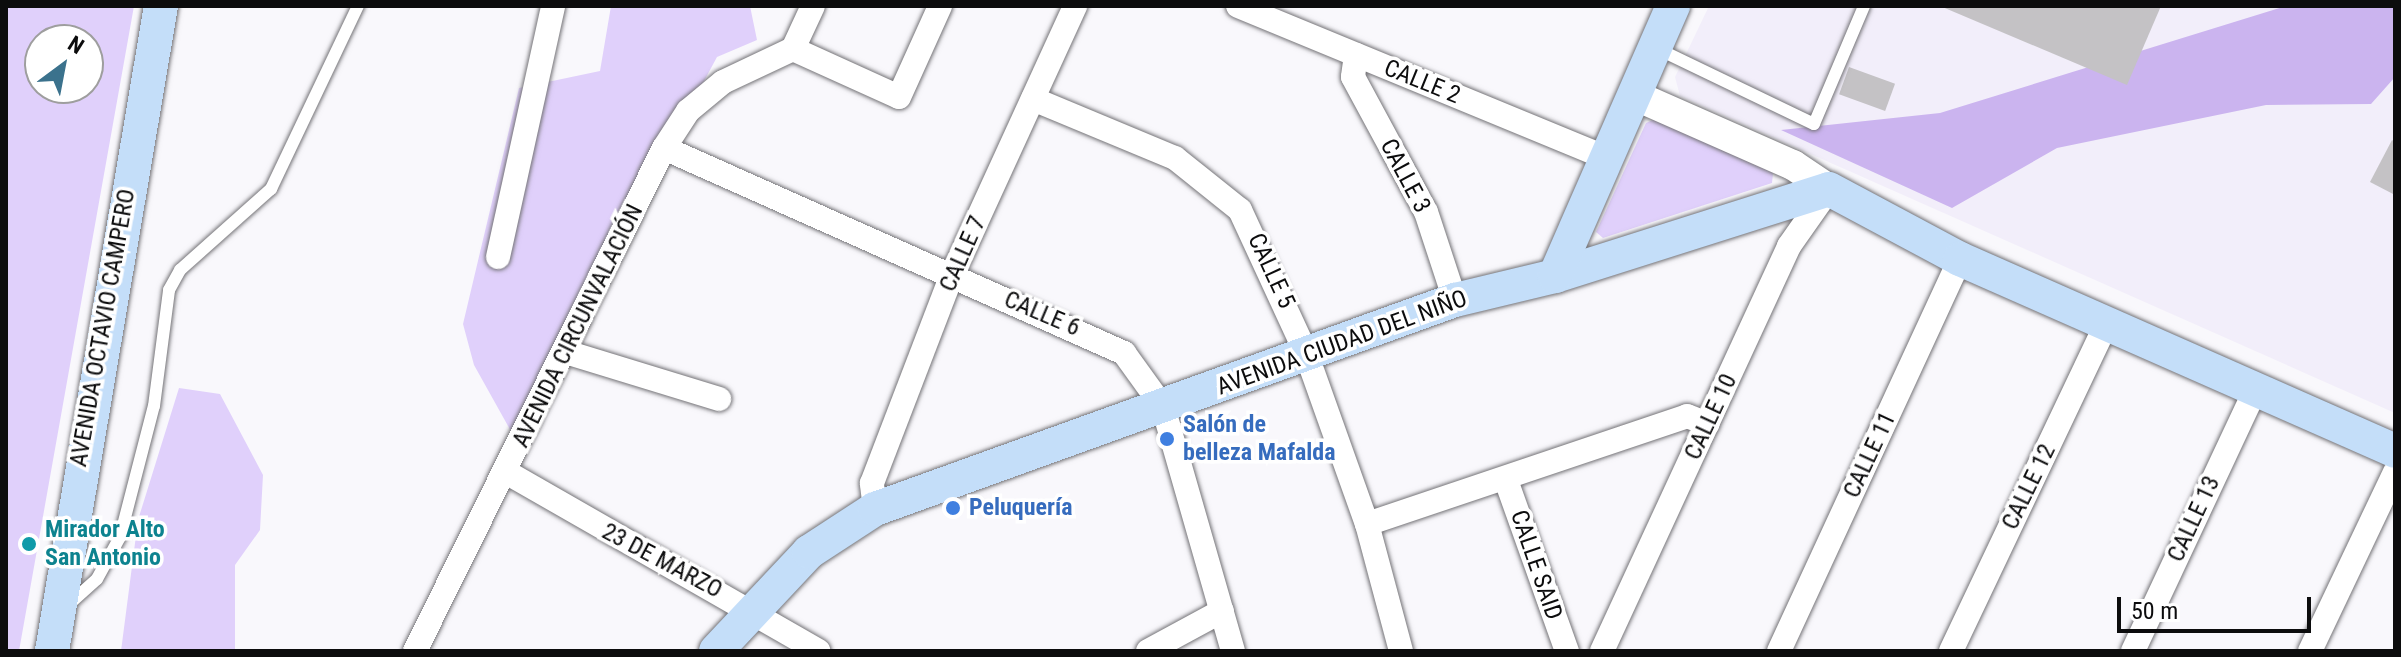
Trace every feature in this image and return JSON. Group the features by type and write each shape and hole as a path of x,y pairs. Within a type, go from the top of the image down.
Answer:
{"main road":[{"name":"AVENIDA OCTAVIO CAMPERO","path":"52,651 161,6"},
{"path":"1555,276 1655,47 1663,9"},
{"path":"1829,189 1960,259 2395,451"},
{"name":"AVENIDA CIUDAD DEL NIÑO","path":"716,651 756,612 809,552 875,509 1455,300 1555,276 1829,189"}],"street":[{"path":"498,257 553,6"},
{"path":"813,6 793,49 899,97 940,6"},
{"name":"CALLE 7","path":"875,509 872,483 952,275 1075,6"},
{"name":"CALLE 2","path":"1238,6 1606,158"},
{"name":"AVENIDA CIRCUNVALACIÓN","path":"415,651 569,353 664,148 688,111 723,82 793,49"},
{"name":"CALLE 3","path":"1356,55 1353,77 1426,212 1455,300"},
{"path":"1634,95 1793,165 1829,189"},
{"name":"CALLE 5","path":"1033,99 1143,141 1217,185 1240,210 1273,267 1306,353 1367,524 1401,651"},
{"name":"CALLE 6","path":"664,148 1124,353 1163,407 1233,651"},
{"name":"CALLE 10","path":"1602,651 1789,246 1829,189"},
{"name":"CALLE 11","path":"1779,651 1960,259"},
{"name":"CALLE 12","path":"1951,651 2107,323"},
{"path":"569,353 719,399"},
{"name":"CALLE 13","path":"2133,651 2256,388"},
{"path":"1367,524 1506,480 1687,416 1708,424"},
{"name":"23 DE MARZO","path":"506,472 756,612 818,651"},
{"path":"2310,651 2395,472"},
{"name":"CALLE SAID","path":"1506,480 1567,651"},
{"path":"1148,651 1222,611"}],"lane":[{"path":"56,613 97,579 120,537 154,406 169,290 180,270 271,189 358,6"},
{"path":"1655,47 1814,124 1864,6"}],"shaded area":[{"path":"6,6 134,6 19,651 6,651"},
{"path":"611,6 750,6 757,40 717,57 513,435 474,365 463,324 519,88 600,71"},
{"path":"1709,6 2395,6 2395,413 1680,96 1675,77"},
{"path":"2286,6 2395,6 2395,77 2371,104 2266,105 2057,148 1952,208 1781,130 1940,113"},
{"path":"1655,119 1773,173 1772,183 1603,238 1596,232 1646,123"},
{"path":"179,388 220,394 263,475 260,530 235,565 235,651 121,651 138,520"}],"building":[{"path":"1940,6 2161,6 2127,85"},
{"path":"1849,67 1895,84 1885,111 1839,94"},
{"path":"2392,140 2395,142 2395,195 2370,182"}],"place":[{"name":"Salón de belleza Mafalda","path":"1167,439"},
{"name":"Peluquería","path":"953,508"},
{"name":"Mirador Alto San Antonio","path":"29,544"}]}
